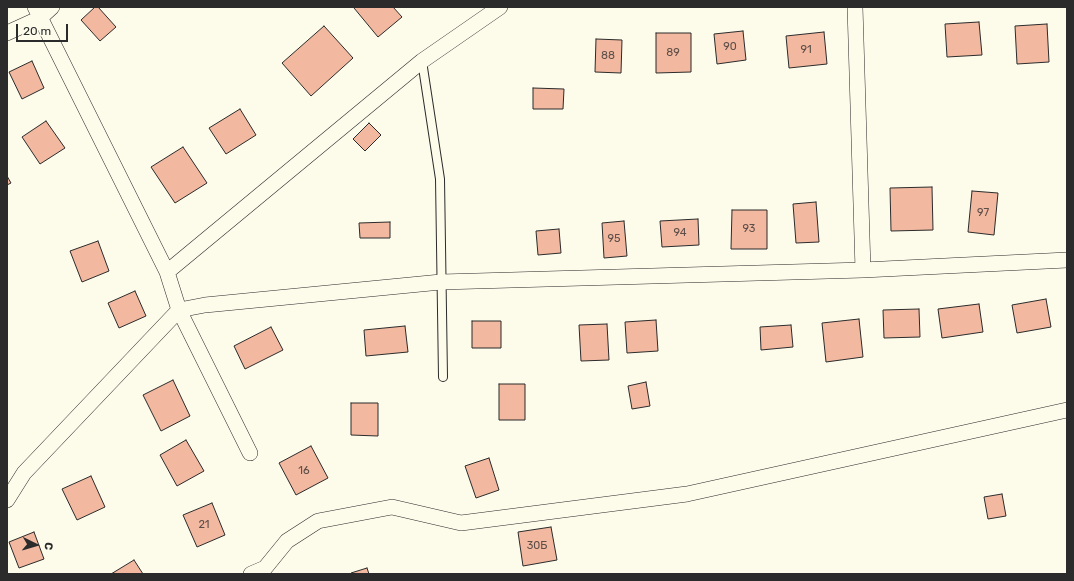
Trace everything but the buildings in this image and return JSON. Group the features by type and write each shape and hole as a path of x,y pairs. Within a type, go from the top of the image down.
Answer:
{"street":[{"path":"7,33 38,12 52,7"},
{"path":"167,272 422,61 500,7"},
{"path":"855,7 863,270"},
{"path":"38,12 167,272 179,310 250,453"},
{"path":"7,500 24,473 179,310 205,305 441,282 863,270 1067,260"},
{"path":"251,574 265,568 287,541 318,522 333,518 392,507 461,523 687,494 1067,410"}],"lane":[{"path":"422,61 440,179 443,377"}]}
